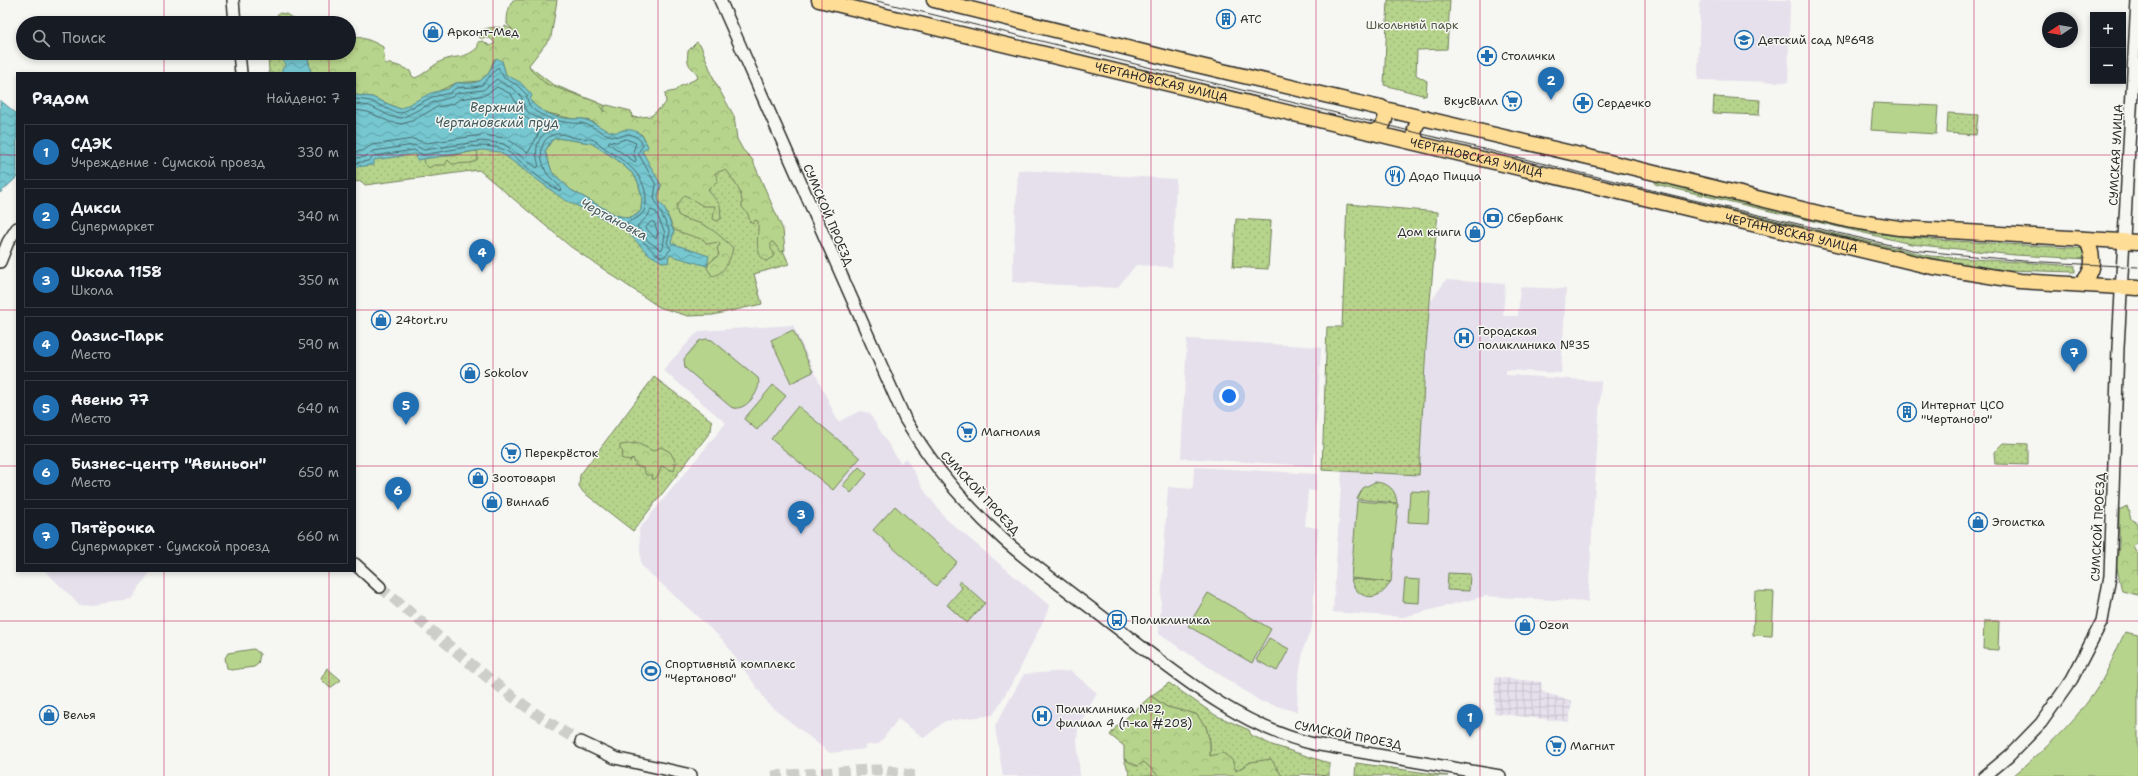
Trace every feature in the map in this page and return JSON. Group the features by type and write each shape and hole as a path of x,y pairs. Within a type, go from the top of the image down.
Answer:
{"main road":[{"name":"ЧЕРТАНОВСКАЯ УЛИЦА","path":"819,0 1928,266 2020,281 2138,288"},
{"name":"ЧЕРТАНОВСКАЯ УЛИЦА","path":"934,0 1177,60 1381,107 1847,220 1898,228 2131,242"},
{"path":"1370,132 1377,131 1384,125 1386,115 1381,107"},
{"path":"1418,143 1415,136 1416,128 1418,122 1425,118"},
{"path":"2080,284 2091,271 2093,261 2088,243 2082,239"}],"street":[{"path":"233,0 234,16"},
{"name":"СУМСКОЙ ПРОЕЗД","path":"720,0 905,419 935,466 995,532 1186,680 1230,709 1260,725 1285,736 1314,744 1500,776"},
{"name":"СУМСКАЯ УЛИЦА","path":"2121,286 2131,242 2137,0"},
{"path":"240,60 241,72"},
{"path":"0,262 8,242 16,230"},
{"name":"СУМСКОЙ ПРОЕЗД","path":"1985,776 2030,736 2041,724 2072,679 2102,620 2110,576 2121,286"},
{"path":"356,565 380,587"},
{"path":"581,742 615,758 691,775"}],"shaded area":[{"name":"Детский сад №698","path":"1700,0 1790,0 1788,82 1698,80"},
{"path":"1018,170 1176,179 1172,267 1136,265 1117,288 1012,282"},
{"path":"1446,280 1505,284 1503,316 1518,316 1520,287 1566,289 1561,373 1506,370 1506,375 1601,381 1588,602 1485,596 1403,617 1333,612 1342,471 1419,475 1429,304"},
{"path":"793,325 838,422 860,411 869,413 900,463 906,458 926,493 946,519 1050,606 1019,671 993,715 945,721 924,738 898,719 879,744 867,745 864,749 830,753 770,706 723,640 641,565 639,529 726,423 663,370 694,336 701,331"},
{"path":"1187,339 1321,347 1314,466 1181,458"},
{"path":"1194,467 1317,474 1316,491 1308,490 1305,526 1318,528 1312,627 1304,647 1298,680 1297,712 1260,701 1159,634 1168,487 1193,489"},
{"path":"46,572 150,572 131,599 80,605"},
{"name":"Поликлиника №2, филиал 4 (п-ка #208)","path":"1071,671 1097,693 1078,727 1077,741 1080,776 1003,776 995,726 1024,674"},
{"path":"1495,677 1541,682 1542,692 1572,701 1569,722 1494,713"}],"green space":[{"path":"513,0 557,0 551,37 529,65 531,70 546,84 597,102 604,112 604,107 607,105 631,111 632,118 651,116 666,103 665,93 675,91 679,87 698,78 697,74 689,65 687,57 688,51 697,42 701,46 715,82 734,116 737,139 743,150 752,159 783,230 785,250 781,252 773,242 771,242 771,249 774,253 773,257 766,261 762,259 757,245 758,221 755,220 753,224 750,222 748,214 742,207 740,192 728,172 724,170 715,173 718,180 708,190 720,205 721,219 717,221 713,219 715,206 703,206 685,195 676,206 678,215 706,226 718,234 733,248 729,261 720,273 712,276 707,268 709,263 719,255 717,248 720,245 719,242 707,244 704,240 674,230 664,207 659,203 658,197 661,185 653,174 642,151 645,139 641,134 625,130 615,133 601,129 595,123 584,119 573,119 544,112 534,105 511,78 506,75 502,61 494,59 489,73 480,81 456,83 400,109 372,97 356,95 356,72 311,72 308,60 356,60 356,37 360,37 383,47 385,64 394,65 410,71 412,76 415,78 440,62 474,51 478,47 478,42 483,41 490,46 495,43 490,38 480,38 479,32 495,27 504,29 505,26 513,30 507,24 510,6"},
{"name":"Школьный парк","path":"1388,0 1450,0 1447,49 1417,50 1416,75 1427,81 1426,96 1384,85"},
{"path":"279,13 289,16 276,16"},
{"path":"479,52 530,67 552,84 646,122 714,92 789,264 754,274 762,304 713,315 688,316 659,307 571,247 479,170 365,185 361,181 356,182 356,72 269,72 268,60 356,59 417,85"},
{"path":"1714,97 1760,100 1759,115 1713,113"},
{"path":"1873,103 1938,106 1936,134 1871,130"},
{"path":"1948,113 1978,115 1976,135 1947,133"},
{"path":"557,138 591,143 616,159 633,174 638,182 642,197 641,210 638,214 628,218 616,215 571,190 552,172 545,151 552,140"},
{"path":"475,151 478,152 477,160 471,163 452,164 448,160 445,165 434,165 429,168 423,162 426,156 450,156"},
{"path":"1656,180 1872,233 1938,240 2088,249 2088,259 2015,255 1911,244 1655,184"},
{"path":"1606,181 1930,256 2075,266 2075,272 2006,270 1929,261 1605,183"},
{"path":"1347,204 1438,212 1426,346 1419,475 1322,470 1327,327 1342,327"},
{"path":"1236,219 1271,221 1268,269 1233,267"},
{"path":"793,330 813,372 791,383 771,340"},
{"path":"706,339 712,340 758,378 758,389 747,404 736,408 731,407 685,368 684,359 699,341"},
{"path":"654,377 712,421 711,431 633,531 583,492 579,486 580,475"},
{"path":"773,385 786,396 757,430 744,419"},
{"path":"798,406 860,458 833,490 771,439"},
{"path":"637,443 653,451 661,447 670,452 676,462 674,471 661,466 659,474 655,479 652,479 653,475 646,475 643,468 636,466 633,458 630,461 621,458 623,452 620,449 620,445"},
{"path":"2003,443 2028,444 2028,465 1995,464 1994,452"},
{"path":"859,467 867,474 851,493 843,485"},
{"path":"1375,482 1384,484 1391,488 1395,494 1397,503 1357,499 1363,488"},
{"path":"1410,491 1430,492 1428,523 1408,522"},
{"path":"1357,501 1398,504 1391,582 1351,578"},
{"path":"895,506 957,562 936,586 873,530"},
{"path":"2127,506 2131,519 2138,523 2138,542 2133,546 2138,555 2138,595 2122,591 2116,564 2119,547 2119,510"},
{"path":"1448,573 1470,574 1469,591 1447,590"},
{"path":"1351,579 1390,582 1386,589 1381,593 1369,597 1358,592"},
{"path":"1405,579 1420,580 1419,603 1403,602"},
{"path":"960,581 985,603 967,623 947,605 962,588 958,584"},
{"path":"1755,591 1774,592 1772,636 1753,635"},
{"path":"1208,593 1271,629 1252,663 1188,626"},
{"path":"1984,621 1999,621 1998,650 1983,649"},
{"path":"2125,632 2138,635 2138,776 2013,776 2056,737 2085,705 2103,679"},
{"path":"1269,638 1289,649 1277,671 1256,660"},
{"path":"254,649 260,654 258,664 254,667 231,670 227,668 225,658 228,653"},
{"path":"327,668 341,680 330,688 321,679"},
{"path":"1169,683 1215,715 1249,730 1251,735 1272,745 1329,763 1329,776 1301,774 1298,776 1282,776 1277,768 1251,762 1235,771 1210,757 1210,742 1206,727 1196,714 1167,707 1151,696"},
{"path":"1151,696 1167,707 1196,714 1206,727 1210,742 1210,756 1223,753 1232,760 1236,771 1251,762 1271,759 1282,776 1159,776 1144,762 1137,766 1124,759 1124,746 1110,735 1117,726"},
{"path":"1124,759 1137,766 1144,762 1159,776 1130,776"},
{"path":"1356,763 1448,776 1355,776"}],"water":[{"name":"Верхний Чертановский пруд","path":"496,58 502,61 506,75 520,82 532,95 530,100 543,111 562,118 584,119 613,132 633,130 640,134 648,147 642,151 661,185 658,197 659,202 664,207 674,232 671,243 709,256 707,266 669,255 668,263 660,261 647,253 625,229 563,199 500,152 482,150 417,160 416,154 374,160 374,165 356,167 356,95 372,97 400,109 431,93 448,89 456,83 473,83 480,81 489,73","holes":["557,138 591,143 616,159 633,174 638,182 642,197 641,210 638,214 628,218 616,215 571,190 552,172 545,151 552,140"]},
{"path":"284,60 308,60 311,72 282,72 282,69 285,66"},
{"path":"0,100 16,113 16,178 0,193"}],"tunnel":[{"path":"380,587 502,689 528,708 581,742"},
{"path":"772,776 871,770 886,770 915,776"}],"tram line":[{"path":"873,0 1676,196 1912,250 2024,261 2138,267"}],"place":[{"name":"АТС","path":"1226,19"},
{"name":"Арконт-Мед","path":"433,32"},
{"name":"Детский сад №698","path":"1744,40"},
{"name":"Столички","path":"1487,56"},
{"name":"Дикси","path":"1551,100"},
{"name":"ВкусВилл","path":"1512,101"},
{"name":"Сердечко","path":"1583,103"},
{"name":"Додо Пицца","path":"1395,176"},
{"name":"Сбербанк","path":"1493,218"},
{"name":"Дом книги","path":"1475,232"},
{"name":"Оазис-Парк","path":"482,272"},
{"name":"24tort.ru","path":"381,320"},
{"name":"Городская поликлиника №35","path":"1464,338"},
{"name":"Пятёрочка","path":"2074,372"},
{"name":"Sokolov","path":"470,373"},
{"name":"Интернат ЦСО \"Чертаново\"","path":"1907,412"},
{"name":"Авеню 77","path":"406,425"},
{"name":"Магнолия","path":"967,432"},
{"name":"Перекрёсток","path":"511,453"},
{"name":"Зоотовары","path":"478,478"},
{"name":"Винлаб","path":"492,502"},
{"name":"Бизнес-центр \"Авиньон\"","path":"398,510"},
{"name":"Эгоистка","path":"1978,522"},
{"name":"Школа 1158","path":"801,534"},
{"name":"Поликлиника","path":"1117,620"},
{"name":"Ozon","path":"1525,625"},
{"name":"Спортивный комплекс \"Чертаново\"","path":"651,671"},
{"name":"Велья","path":"49,715"},
{"name":"Поликлиника №2, филиал 4 (п-ка #208)","path":"1042,716"},
{"name":"СДЭК","path":"1470,737"},
{"name":"Магнит","path":"1556,746"}],"water label":[{"name":"Чертановка","path":"614,219"}]}
